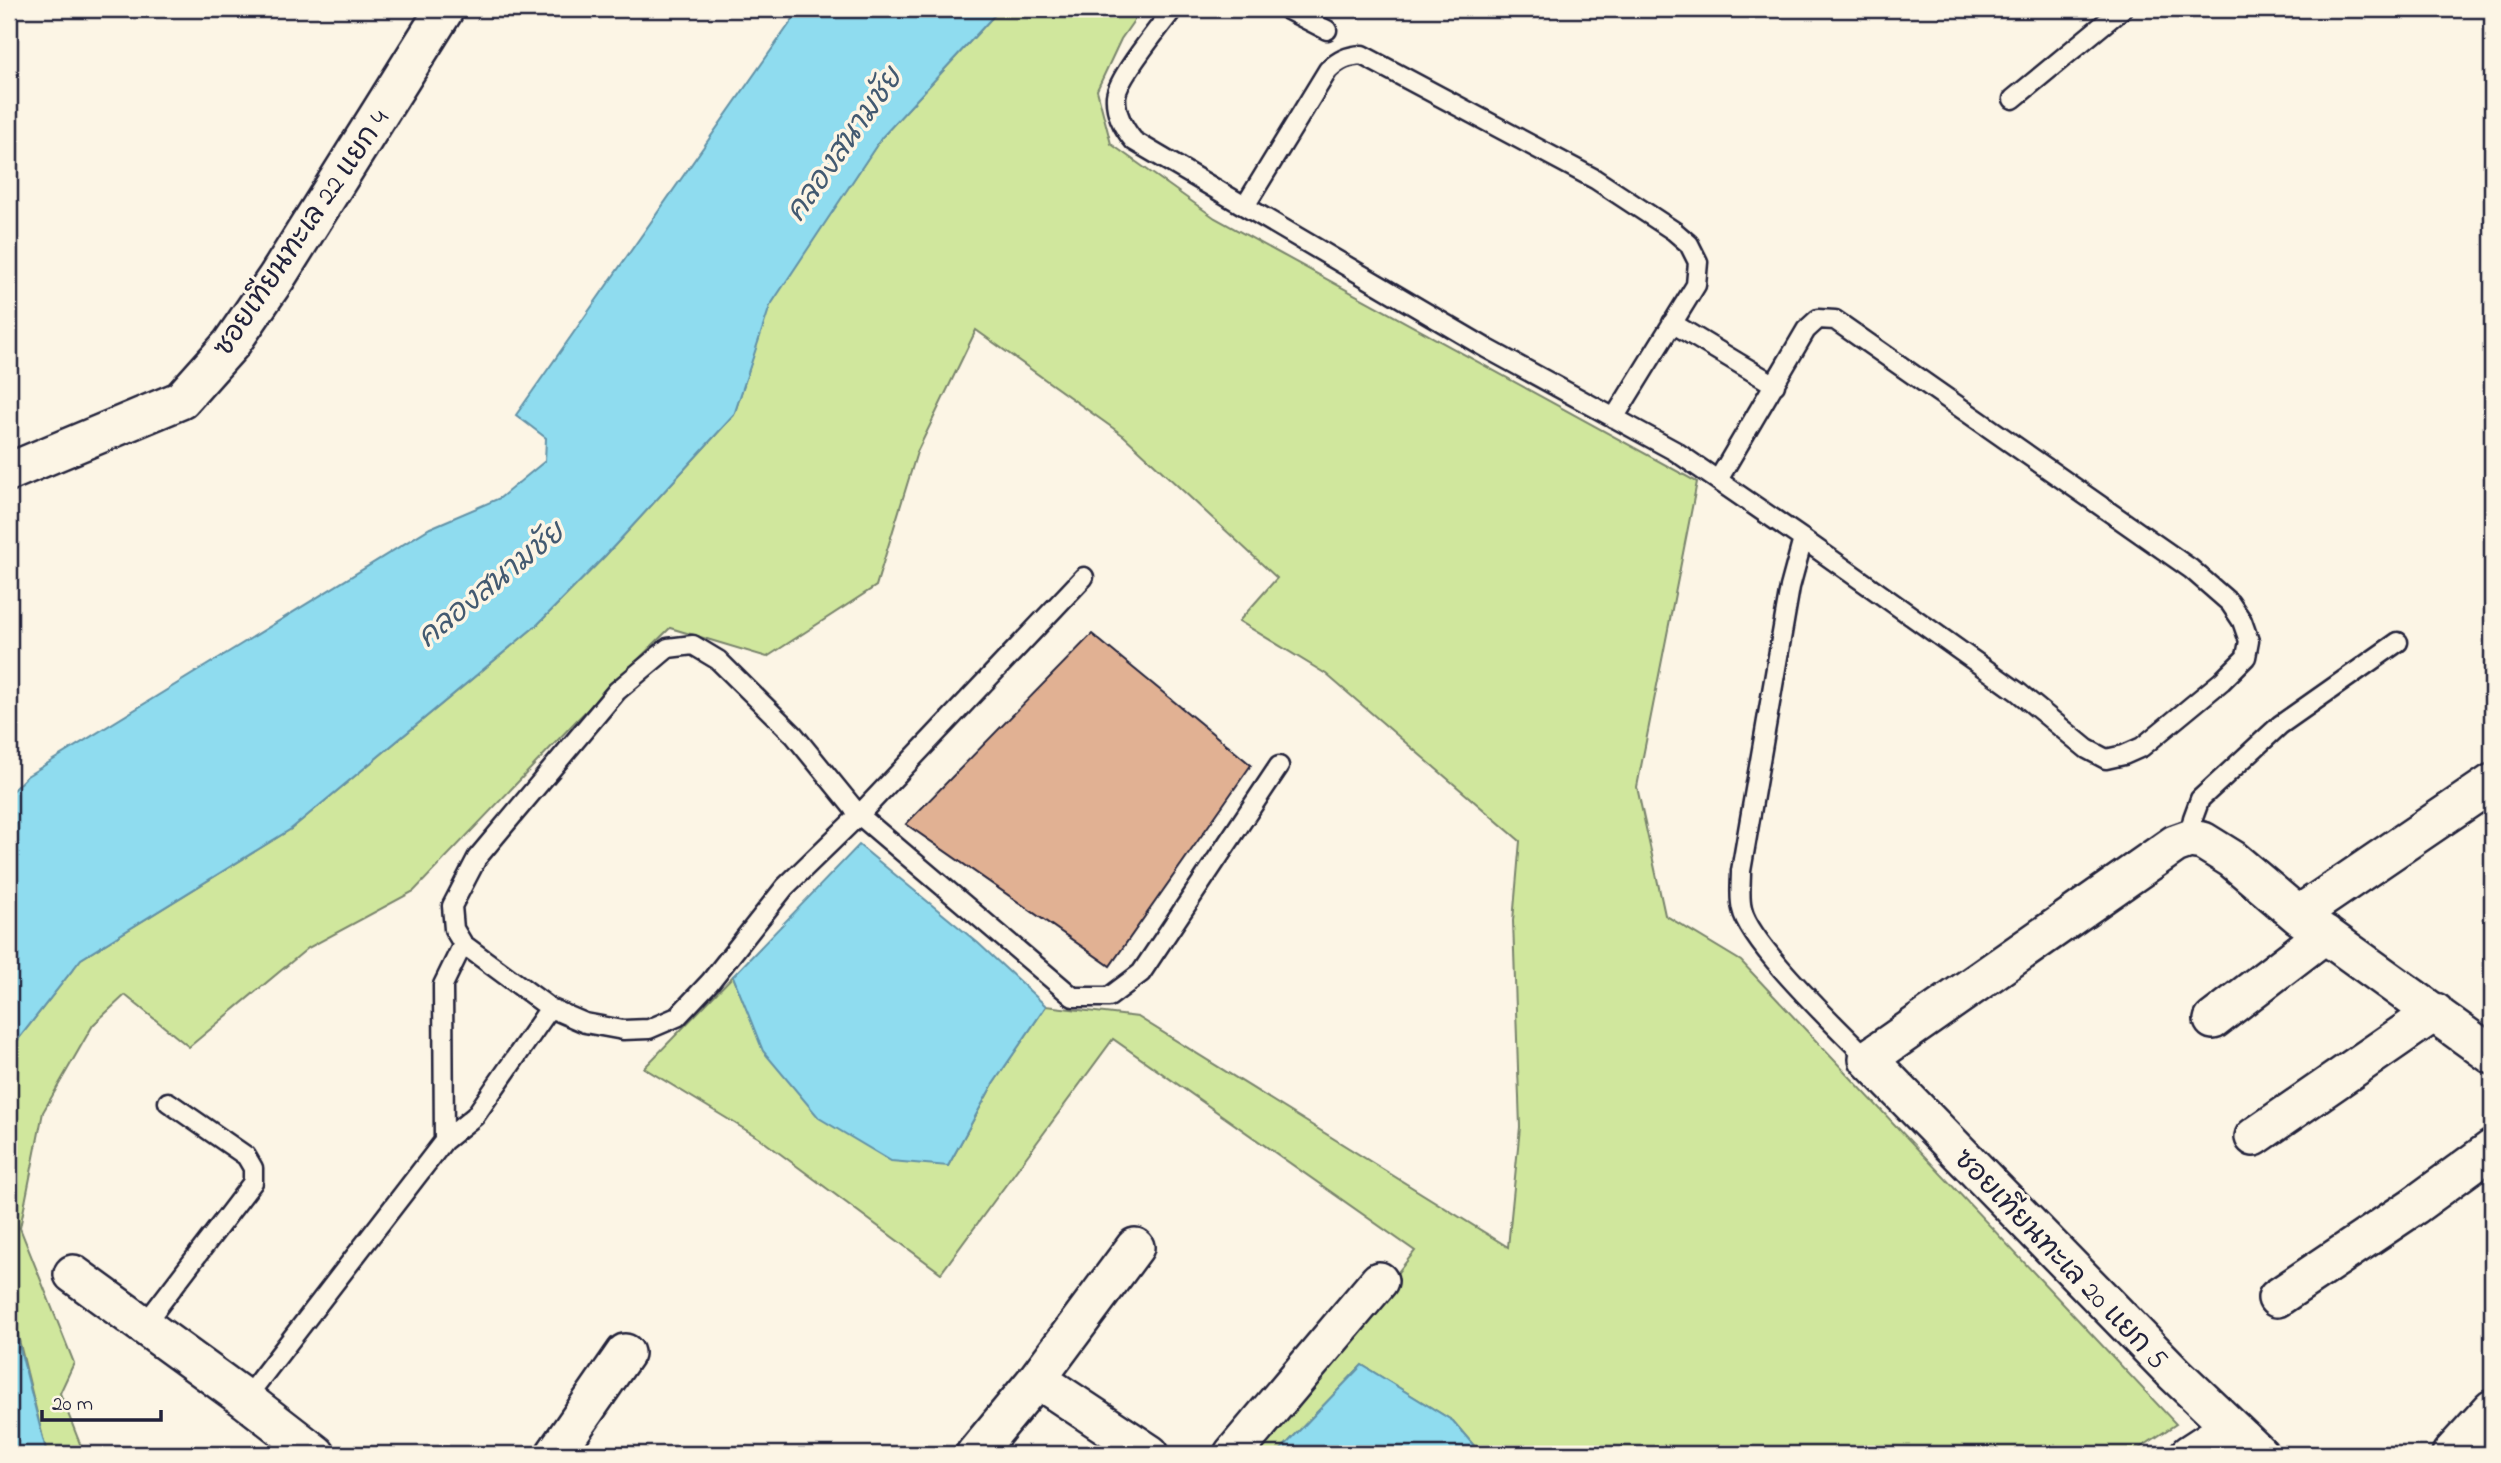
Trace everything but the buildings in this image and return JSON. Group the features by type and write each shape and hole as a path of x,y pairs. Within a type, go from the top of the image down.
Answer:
{"street":[{"name":"ซอยเทียนทะเล 22 แยก 4","path":"9,472 181,400 231,344 277,277 445,9"},
{"path":"2213,1020 2312,924 2492,783"},
{"path":"1868,1059 2175,845 2189,839 2203,841 2232,859 2312,924 2435,1012 2485,1038"},
{"path":"2254,1137 2435,1012"},
{"name":"ซอยเทียนทะเล 20 แยก 5","path":"1868,1059 2229,1428 2259,1454"},
{"path":"2277,1298 2414,1206 2492,1149"},
{"path":"975,1454 1037,1379 1135,1247"},
{"path":"73,1274 316,1454"},
{"path":"1233,1454 1379,1281"},
{"path":"555,1454 625,1353"},
{"path":"1037,1379 1150,1454"},
{"path":"2451,1454 2492,1409"},
{"path":"2189,1454 2229,1428"}],"lane":[{"path":"1173,9 1121,82 1116,96 1123,128 1134,141 1386,291 1675,451 2018,692 2087,749 2106,759 2142,747 2222,681 2246,657 2249,641 2242,621 2230,603 2191,569 1835,320 1818,319 1806,330 1718,480"},
{"path":"1286,9 1326,30"},
{"path":"2014,99 2122,9"},
{"path":"1245,206 1328,70 1339,60 1362,55 1595,179 1674,231 1689,244 1698,262 1696,285 1614,418"},
{"path":"1672,323 1775,385"},
{"path":"1803,539 1790,587 1741,871 1742,910 1757,937 1868,1059"},
{"path":"1084,577 859,816 785,887 710,982 677,1017 649,1029 623,1030 585,1023 550,1009 463,944 454,929 452,906 477,858 617,691 668,648 693,645 718,660 794,736 859,816 1073,997 1109,996 1141,972 1279,766"},
{"path":"2189,839 2200,799 2280,725 2398,642"},
{"path":"444,1140 443,985 463,944"},
{"path":"245,1399 444,1140 475,1116 550,1009"},
{"path":"144,1325 253,1182 253,1168 246,1156 168,1102"}],"green space":[{"path":"1000,9 1142,9 1121,39 1097,90 1111,144 1215,218 1697,482 1637,787 1665,915 1741,961 2176,1424 2131,1454 1481,1454 1453,1421 1362,1365 1277,1454 1252,1454 1415,1251 1113,1039 941,1273 759,1138 644,1068 733,976 764,1051 948,1166 993,1084 1046,1006 1138,1017 1508,1247 1520,1127 1513,921 1520,841 1326,674 1239,621 1277,578 1124,436 976,330 917,452 876,586 767,657 670,628 576,721 414,891 308,948 189,1047 125,995 93,1025 43,1112 20,1228 74,1363 60,1393 84,1454 47,1454 9,1299 9,1051 81,959 291,829 538,624 605,556 734,415 769,306 882,137"}],"water":[{"name":"คลองสนามชัย","path":"800,9 1000,9 882,137 770,306 734,415 605,556 538,624 291,829 81,959 9,1051 9,794 27,776 430,528 500,498 545,461 546,438 516,415"},
{"path":"859,845 978,943 1046,1006 993,1084 948,1166 891,1161 819,1118 763,1051 733,976"},
{"path":"9,1306 47,1454 9,1454"},
{"path":"1362,1365 1453,1421 1481,1454 1277,1454"}]}
